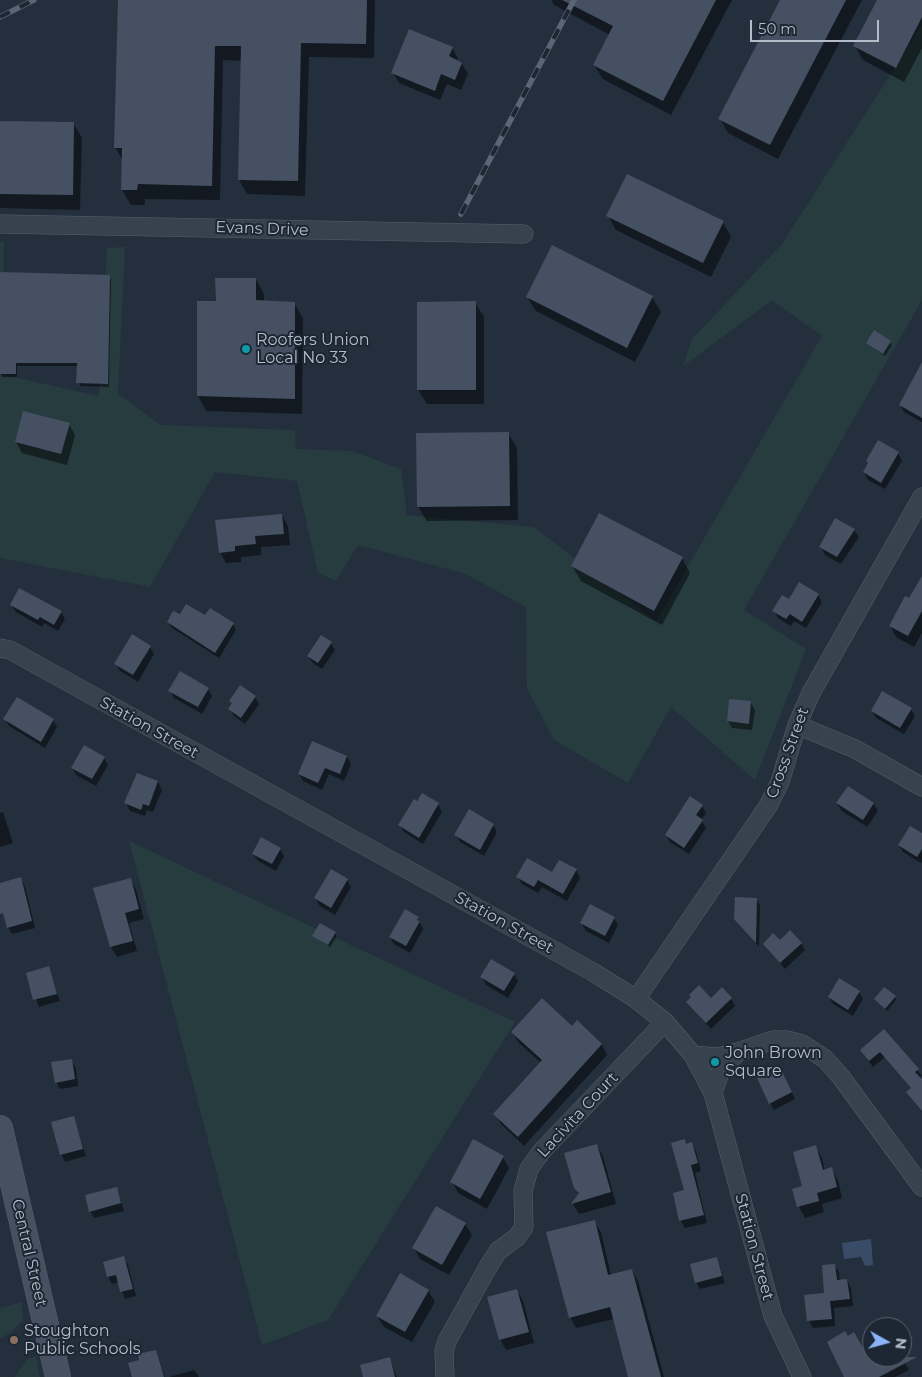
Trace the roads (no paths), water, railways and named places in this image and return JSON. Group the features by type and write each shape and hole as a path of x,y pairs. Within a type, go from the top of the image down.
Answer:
{"main road":[{"name":"Central Street","path":"0,1128 58,1377"}],"street":[{"name":"Evans Drive","path":"0,224 524,234"},
{"name":"Cross Street","path":"636,999 768,806 780,782 797,725 827,663 922,496"},
{"name":"Station Street","path":"0,648 18,654 593,972 636,999 665,1022 693,1055 713,1093 773,1316 802,1377"},
{"path":"797,725 855,749 922,787"},
{"name":"Lacivita Court","path":"445,1377 444,1361 447,1341 498,1251 517,1236 524,1227 523,1191 529,1169 541,1152 665,1022"},
{"path":"693,1055 717,1057 773,1040 787,1040 814,1050 842,1077 922,1187"},
{"path":"713,1093 721,1070 738,1052"}],"water":[{"path":"871,1239 873,1265 865,1266 861,1257 844,1259 842,1243"}],"railway":[{"path":"0,17 34,0"},
{"path":"461,214 574,0"}],"place":[{"name":"Roofers Union Local No 33","path":"246,349"},
{"name":"John Brown Square","path":"715,1062"},
{"name":"Stoughton Public Schools","path":"14,1340"}]}
